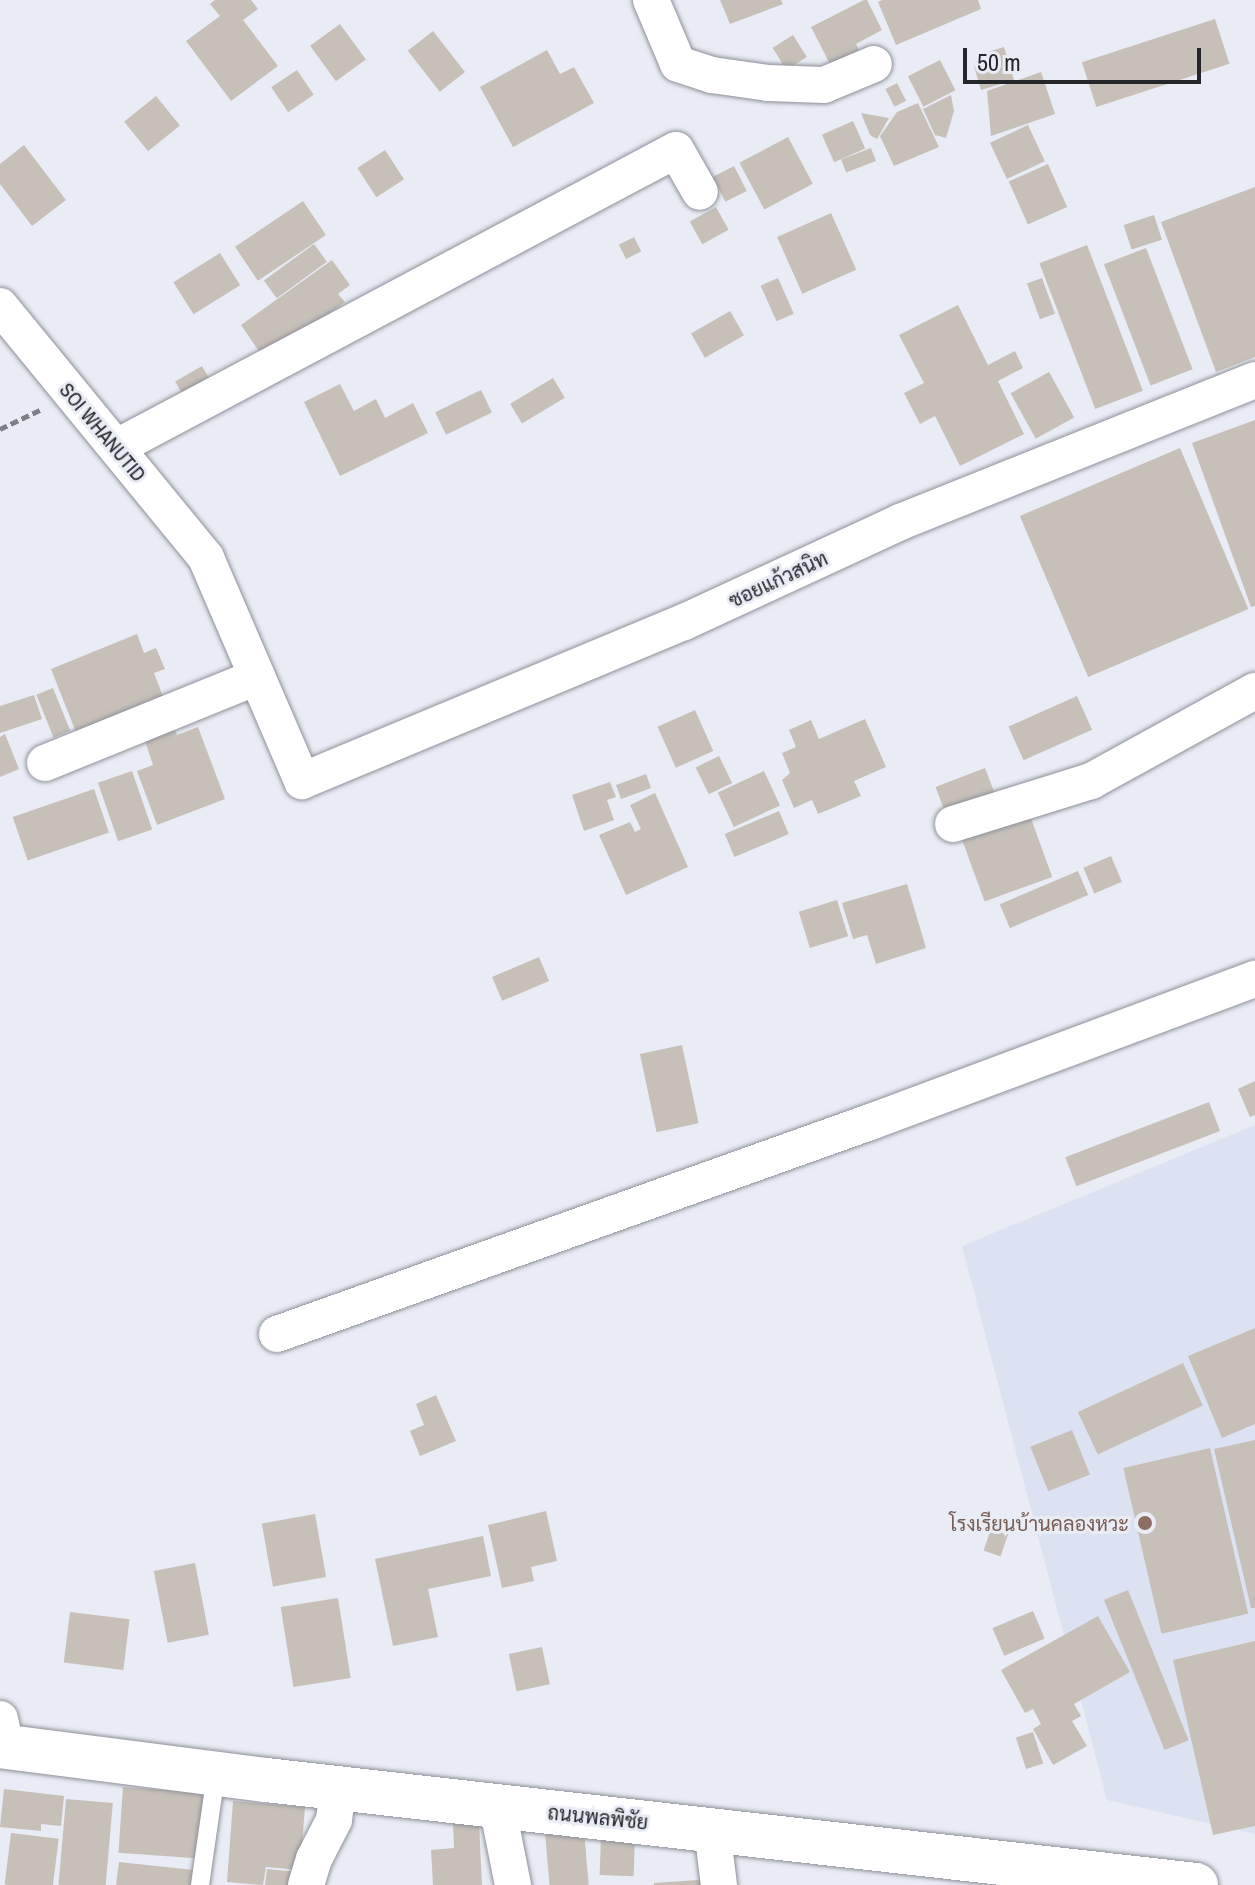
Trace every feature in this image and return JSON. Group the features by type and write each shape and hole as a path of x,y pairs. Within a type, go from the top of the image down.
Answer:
{"street":[{"path":"651,0 678,64 712,75 768,83 824,85 874,64"},
{"path":"117,447 676,150 700,192"},
{"name":"SOI WHANUTID","path":"0,306 206,558 302,781"},
{"name":"ซอยแก้วสนิท","path":"302,781 684,622 900,522 1255,380"},
{"path":"45,763 257,677"},
{"path":"953,824 1091,781 1255,691"},
{"path":"277,1334 855,1127 1255,979"},
{"name":"ถนนพลพิชัย","path":"2,1737 216,1774 1196,1885"},
{"path":"306,1885 314,1859 334,1820 338,1788"},
{"path":"497,1805 513,1885"},
{"path":"712,1829 719,1885"}],"lane":[{"path":"200,1885 216,1774"}],"path":[{"path":"0,429 72,395"}],"shaded area":[{"name":"โรงเรียนบ้านคลองหวะ","path":"1255,1125 1255,1834 1107,1800 962,1246"}],"building":[{"path":"215,0 251,0 258,9 243,20 278,66 231,101 186,41 220,16 210,4"},
{"path":"720,0 781,0 783,4 730,24"},
{"path":"867,0 882,30 856,44 860,53 832,68 811,27"},
{"path":"978,0 981,9 896,45 878,2"},
{"path":"1215,19 1230,64 1096,107 1082,62"},
{"path":"340,24 366,60 336,81 310,46"},
{"path":"433,31 465,72 440,92 408,51"},
{"path":"793,35 807,57 786,70 773,48"},
{"path":"1004,47 1014,80 981,90 974,66 981,64 978,55"},
{"path":"547,50 560,74 574,67 594,103 513,147 480,87"},
{"path":"940,60 955,90 923,107 908,76"},
{"path":"297,70 314,95 288,112 271,87"},
{"path":"1041,72 1055,114 991,136 987,91"},
{"path":"897,83 906,101 894,107 885,89"},
{"path":"951,95 954,111 946,138 935,135 923,109"},
{"path":"156,96 180,126 148,151 124,122"},
{"path":"918,103 939,147 894,166 880,136 897,112"},
{"path":"861,113 889,118 877,139 870,135"},
{"path":"853,121 865,148 834,162 822,135"},
{"path":"1028,125 1045,161 1007,179 990,143"},
{"path":"788,137 813,184 764,210 739,163"},
{"path":"24,145 66,200 32,226 0,184 0,164"},
{"path":"871,148 876,161 846,173 841,159"},
{"path":"385,150 404,179 376,197 357,168"},
{"path":"1048,164 1067,207 1028,224 1009,181"},
{"path":"734,166 747,191 725,202 713,177"},
{"path":"1255,187 1255,357 1216,372 1161,222"},
{"path":"303,201 326,235 258,281 235,247"},
{"path":"716,207 729,230 702,244 690,222"},
{"path":"831,213 856,270 802,294 777,237"},
{"path":"1154,215 1162,240 1132,250 1124,225"},
{"path":"634,237 641,251 626,259 619,245"},
{"path":"314,244 327,262 277,298 264,280"},
{"path":"1087,245 1143,391 1095,409 1039,263"},
{"path":"1146,248 1193,369 1151,385 1104,264"},
{"path":"220,253 240,285 193,314 173,282"},
{"path":"332,260 350,285 338,294 345,302 265,360 241,325"},
{"path":"778,278 794,314 777,321 761,286"},
{"path":"1042,278 1055,314 1040,319 1027,283"},
{"path":"958,305 988,365 1015,351 1023,368 998,381 1024,434 960,466 935,416 920,424 904,393 924,383 899,335"},
{"path":"730,311 744,335 705,358 691,334"},
{"path":"202,366 210,380 183,395 175,382"},
{"path":"1049,372 1074,417 1036,439 1011,393"},
{"path":"553,378 565,398 522,423 510,404"},
{"path":"340,384 354,411 376,399 385,418 413,403 428,433 340,476 304,402"},
{"path":"481,390 492,412 446,435 435,412"},
{"path":"1255,420 1255,606 1251,607 1192,443"},
{"path":"1180,448 1248,609 1088,677 1020,516"},
{"path":"137,634 144,653 156,648 165,669 154,673 164,699 77,735 51,669"},
{"path":"53,688 70,731 54,737 36,695"},
{"path":"34,695 42,719 0,733 0,706"},
{"path":"1077,696 1092,730 1024,760 1008,727"},
{"path":"695,710 713,751 676,768 658,727"},
{"path":"865,719 886,767 854,781 861,796 818,814 812,800 794,808 782,780 790,773 782,753 796,747 789,730 811,720 819,739"},
{"path":"174,727 177,735 198,727 225,799 157,825 137,771 153,765 144,738"},
{"path":"5,734 19,769 0,777 0,737"},
{"path":"719,756 732,783 709,794 696,767"},
{"path":"985,768 997,799 947,818 936,787"},
{"path":"132,771 152,830 118,841 98,783"},
{"path":"764,771 780,805 734,827 718,793"},
{"path":"646,774 651,788 621,799 616,785"},
{"path":"610,782 616,797 607,800 614,820 584,831 572,795"},
{"path":"94,789 109,832 28,860 13,817"},
{"path":"655,793 688,867 626,895 599,835 630,822 635,832 641,829 630,805"},
{"path":"779,811 789,834 734,857 725,834"},
{"path":"1029,813 1052,877 985,902 961,838"},
{"path":"1111,856 1122,882 1094,893 1083,868"},
{"path":"1078,871 1088,895 1010,928 1000,904"},
{"path":"907,884 926,948 876,964 867,935 853,939 842,903"},
{"path":"837,900 848,936 810,948 799,912"},
{"path":"539,957 549,981 502,1001 492,977"},
{"path":"682,1045 699,1123 657,1132 640,1054"},
{"path":"1255,1081 1255,1115 1250,1117 1238,1089"},
{"path":"1209,1102 1220,1131 1076,1186 1065,1157"},
{"path":"1255,1328 1255,1424 1222,1438 1188,1356"},
{"path":"1183,1363 1203,1406 1098,1455 1078,1412"},
{"path":"436,1395 456,1441 420,1456 410,1431 424,1425 416,1404"},
{"path":"1072,1430 1090,1475 1048,1491 1030,1447"},
{"path":"1255,1440 1255,1608 1251,1608 1214,1449"},
{"path":"1210,1448 1248,1614 1162,1634 1123,1468"},
{"path":"546,1511 557,1561 531,1567 534,1581 502,1588 488,1525"},
{"path":"315,1514 326,1577 273,1586 262,1523"},
{"path":"992,1526 1009,1532 1001,1556 984,1551"},
{"path":"483,1536 491,1576 428,1589 438,1637 393,1646 375,1559"},
{"path":"195,1563 209,1635 168,1643 154,1571"},
{"path":"1128,1590 1189,1740 1165,1750 1104,1600"},
{"path":"338,1598 351,1678 293,1687 281,1607"},
{"path":"1033,1611 1045,1639 1004,1656 992,1628"},
{"path":"70,1612 130,1619 123,1670 64,1663"},
{"path":"1098,1616 1130,1672 1074,1704 1081,1716 1072,1721 1087,1746 1053,1765 1033,1729 1041,1724 1033,1709 1025,1713 1001,1670"},
{"path":"1255,1641 1255,1826 1213,1835 1173,1660"},
{"path":"542,1647 550,1684 517,1691 509,1654"},
{"path":"1033,1732 1043,1763 1026,1769 1016,1738"},
{"path":"123,1787 204,1793 199,1858 118,1853"},
{"path":"4,1789 64,1796 61,1826 41,1824 41,1831 0,1827"},
{"path":"66,1799 113,1803 106,1885 59,1885"},
{"path":"233,1801 305,1807 300,1870 266,1867 263,1885 227,1882"},
{"path":"479,1823 482,1885 433,1885 431,1850 454,1848 453,1824"},
{"path":"584,1831 589,1885 550,1885 545,1834"},
{"path":"11,1833 59,1839 53,1885 5,1885"},
{"path":"601,1836 635,1837 634,1876 600,1875"},
{"path":"119,1862 194,1870 192,1885 116,1885"},
{"path":"267,1869 298,1872 296,1885 265,1885"},
{"path":"713,1879 714,1885 654,1885 654,1883"}],"place":[{"name":"โรงเรียนบ้านคลองหวะ","path":"1145,1523"}]}
